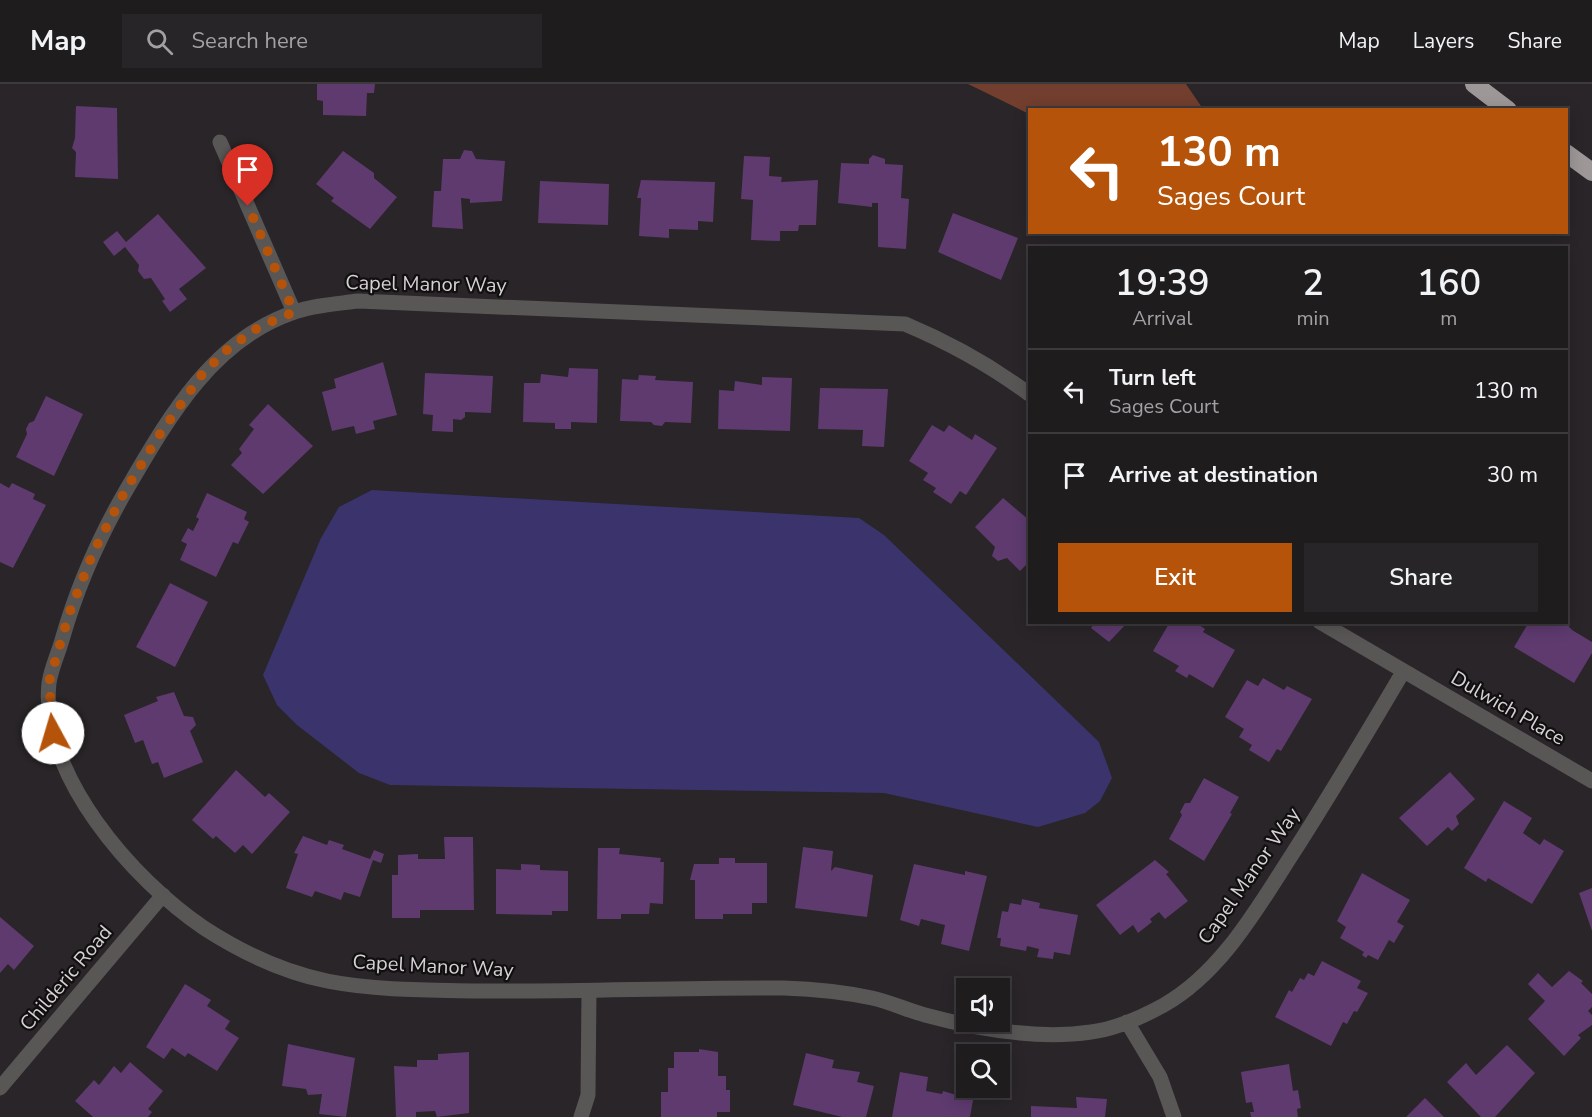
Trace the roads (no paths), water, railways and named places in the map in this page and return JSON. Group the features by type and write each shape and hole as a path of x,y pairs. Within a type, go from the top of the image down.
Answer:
{"highway":[{"path":"1474,84 1505,108"},
{"path":"1568,154 1592,172"}],"street":[{"path":"220,142 294,312"},
{"name":"Capel Manor Way","path":"1028,393 996,369 951,344 905,324 358,301 294,312 259,327 229,348 203,373 160,434 125,491 93,553 69,614 49,682 50,720 56,746 76,787 97,822 128,861 163,895 202,926 243,951 287,970 324,980 380,989 589,992 787,988 845,993 879,999 920,1014 973,1026 1027,1033 1092,1032 1127,1022 1165,1004 1192,986 1231,945 1334,790 1403,672"},
{"path":"1323,624 1403,672"},
{"name":"Dulwich Place","path":"1403,672 1592,781"},
{"name":"Childeric Road","path":"0,1088 163,895"},
{"path":"581,1117 588,1095 589,992"},
{"path":"1127,1022 1160,1077 1174,1117"}]}
